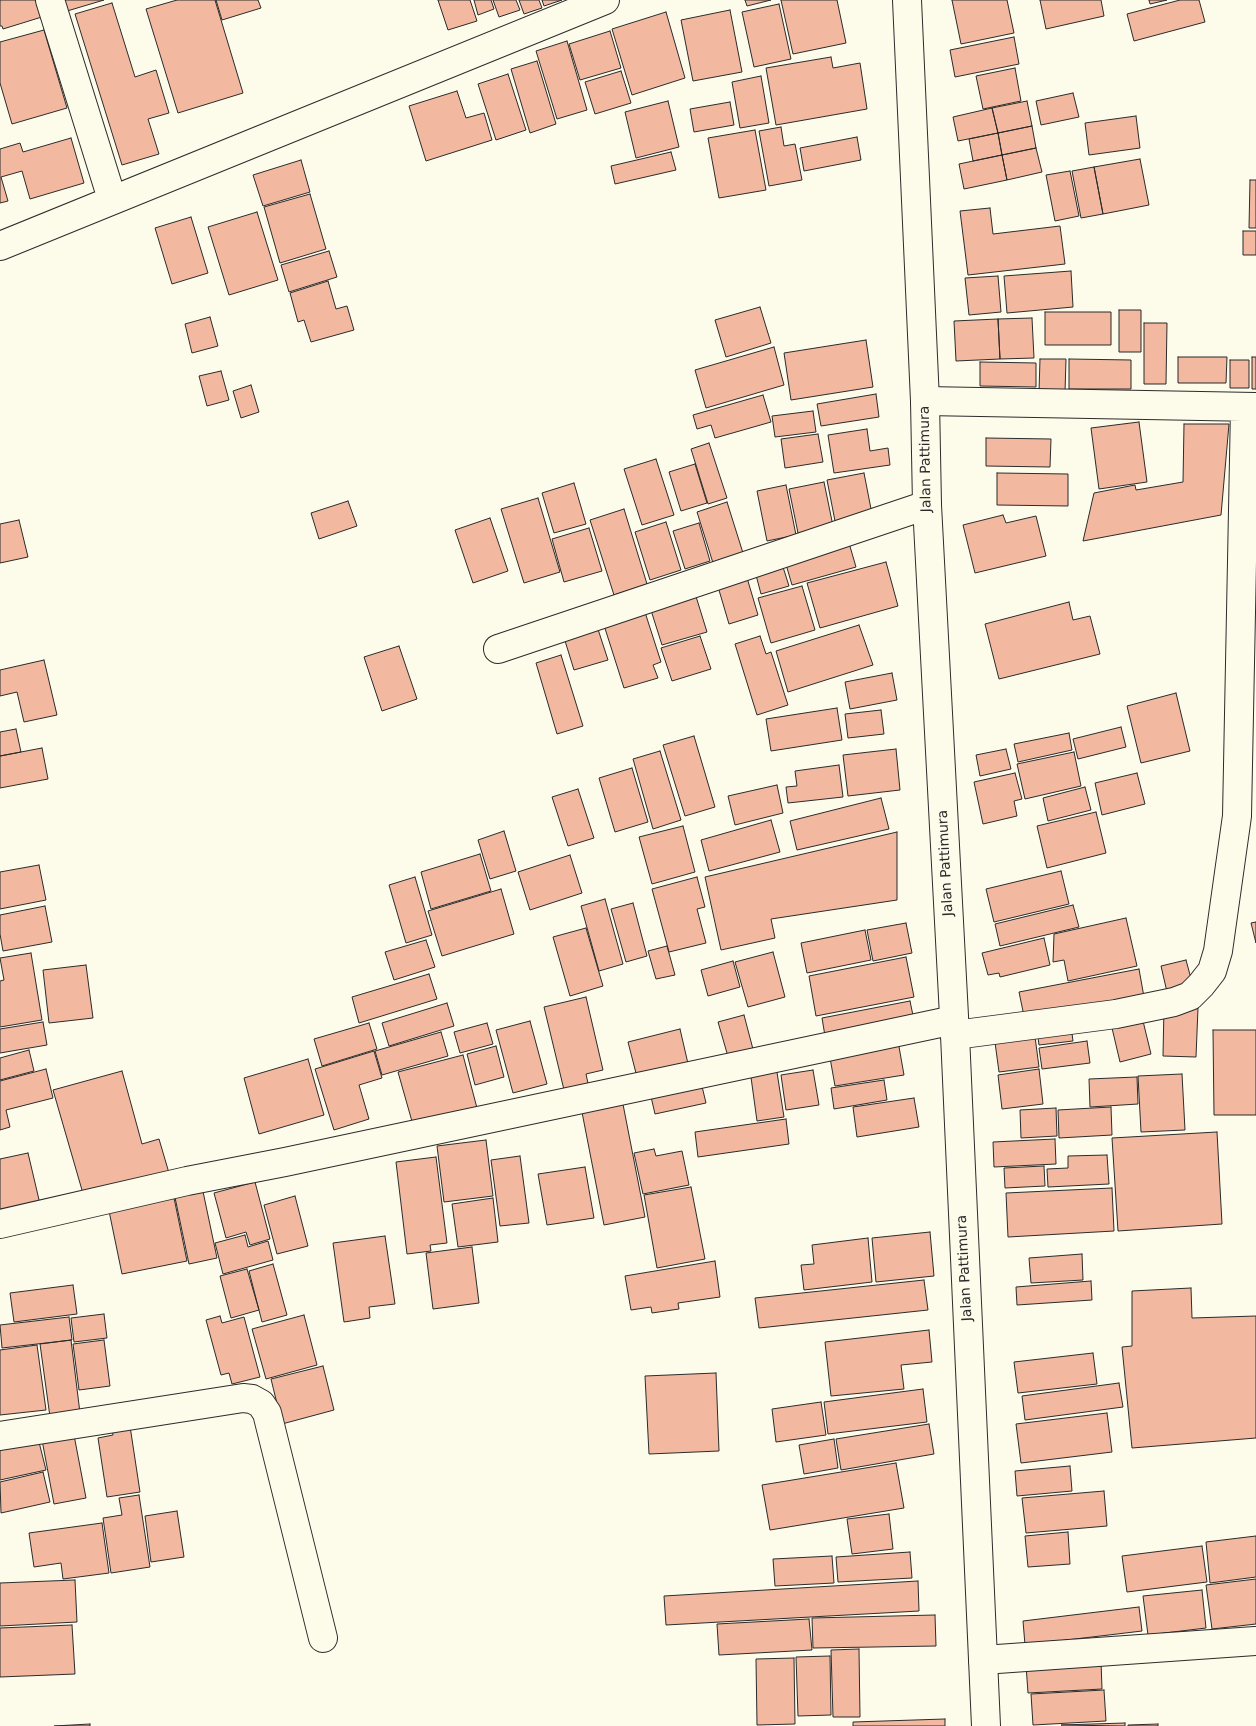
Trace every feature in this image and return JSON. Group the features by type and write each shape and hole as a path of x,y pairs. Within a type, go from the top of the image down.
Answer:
{"main road":[{"path":"50,0 112,199"},
{"path":"0,246 605,0"},
{"name":"Jalan Pattimura","path":"907,0 927,505 954,1027 986,1726"},
{"path":"0,1224 187,1181 954,1027 1116,1014 1174,1002 1190,996 1202,985 1212,971 1218,951 1237,816 1251,408 924,400"},
{"path":"498,650 927,505"},
{"path":"0,1436 243,1398 252,1399 261,1404 268,1413 323,1638"},
{"path":"983,1660 1255,1641"}],"building":[{"path":"0,0 41,0 45,16 3,29 0,26"},
{"path":"53,0 104,0 57,14"},
{"path":"177,0 215,0 243,93 178,113 146,9"},
{"path":"216,0 258,0 261,8 222,20"},
{"path":"438,0 470,0 477,21 448,30"},
{"path":"474,0 491,0 494,9 478,15"},
{"path":"493,0 516,0 520,10 499,17"},
{"path":"519,0 539,0 542,8 524,14"},
{"path":"542,0 562,0 544,6"},
{"path":"745,0 771,0 747,6"},
{"path":"781,0 837,0 846,43 793,54"},
{"path":"952,0 1007,0 1014,33 961,44"},
{"path":"1040,0 1101,0 1104,16 1046,29"},
{"path":"1149,0 1167,0 1150,4"},
{"path":"1180,0 1199,0 1205,22 1134,41 1127,14"},
{"path":"112,3 135,77 156,70 169,113 148,119 159,154 122,165 75,14"},
{"path":"779,4 791,59 754,67 742,12"},
{"path":"730,10 742,72 693,81 681,20"},
{"path":"666,12 685,78 632,95 612,29"},
{"path":"44,30 67,108 12,124 0,83 0,42"},
{"path":"610,31 621,68 580,80 569,44"},
{"path":"1014,37 1019,64 955,77 950,50"},
{"path":"567,41 587,110 557,119 536,51"},
{"path":"831,57 833,68 860,63 867,109 776,125 766,68"},
{"path":"537,61 556,124 530,133 511,69"},
{"path":"1015,68 1021,101 983,109 976,76"},
{"path":"621,71 631,103 595,114 585,82"},
{"path":"508,74 526,130 496,140 478,84"},
{"path":"761,76 769,123 740,128 732,82"},
{"path":"457,91 466,118 484,113 492,140 426,161 409,106"},
{"path":"1073,93 1079,117 1041,125 1036,101"},
{"path":"668,101 679,147 636,158 625,112"},
{"path":"1027,101 1032,126 998,133 992,108"},
{"path":"730,102 734,125 694,132 690,109"},
{"path":"992,108 998,133 958,141 953,117"},
{"path":"1136,116 1140,148 1089,155 1085,123"},
{"path":"1032,126 1036,148 1002,155 998,133"},
{"path":"781,127 784,146 795,144 802,180 769,186 759,131"},
{"path":"755,130 766,190 719,198 708,138"},
{"path":"998,133 1002,155 973,161 969,139"},
{"path":"857,137 861,160 804,171 800,148"},
{"path":"71,138 84,183 30,199 22,171 1,177 8,201 0,203 0,149 20,143 23,152"},
{"path":"1036,148 1042,172 1007,180 1002,155"},
{"path":"671,152 676,170 615,184 611,166"},
{"path":"1002,155 1007,180 964,189 959,164"},
{"path":"1140,159 1149,205 1103,214 1094,167"},
{"path":"301,160 310,192 263,206 253,175"},
{"path":"1094,167 1103,214 1081,218 1072,171"},
{"path":"1070,171 1079,216 1055,221 1046,175"},
{"path":"1250,180 1256,180 1256,228 1249,228"},
{"path":"310,194 326,249 280,263 264,207"},
{"path":"990,208 993,234 1060,226 1065,264 968,275 960,211"},
{"path":"257,212 278,280 229,295 208,227"},
{"path":"191,217 208,273 172,284 155,228"},
{"path":"1243,231 1256,231 1256,255 1243,255"},
{"path":"329,251 337,277 289,292 281,265"},
{"path":"1071,271 1073,307 1007,313 1004,276"},
{"path":"998,276 1001,312 969,315 965,278"},
{"path":"328,281 336,309 347,306 354,330 311,342 304,320 298,322 290,293"},
{"path":"760,307 771,343 726,357 715,320"},
{"path":"1119,310 1141,310 1141,352 1119,352"},
{"path":"1045,312 1111,312 1111,345 1045,345"},
{"path":"210,317 218,346 192,353 185,324"},
{"path":"1032,318 1034,358 1000,359 998,319"},
{"path":"998,319 1000,359 956,361 954,321"},
{"path":"1144,323 1167,323 1166,384 1144,384"},
{"path":"866,340 873,387 791,400 784,353"},
{"path":"774,347 784,385 706,408 695,370"},
{"path":"1178,357 1227,357 1226,383 1178,383"},
{"path":"1252,357 1256,357 1256,389 1252,389"},
{"path":"1040,359 1066,359 1065,392 1039,392"},
{"path":"1069,359 1131,360 1131,389 1069,389"},
{"path":"1230,360 1249,360 1249,388 1230,388"},
{"path":"980,362 1036,363 1036,387 980,386"},
{"path":"221,371 229,400 207,406 199,376"},
{"path":"251,385 259,412 241,418 233,391"},
{"path":"876,394 879,417 821,426 817,404"},
{"path":"763,395 771,422 715,438 711,425 697,429 693,415"},
{"path":"813,411 816,432 775,437 772,416"},
{"path":"1139,422 1147,482 1099,489 1091,428"},
{"path":"1184,424 1229,424 1221,515 1083,541 1094,493 1135,485 1136,490 1183,482"},
{"path":"867,429 870,451 888,448 890,465 834,473 828,435"},
{"path":"818,434 823,462 785,468 781,439"},
{"path":"986,438 1051,439 1050,467 986,466"},
{"path":"709,443 727,498 708,504 691,449"},
{"path":"656,459 674,515 642,525 624,469"},
{"path":"695,464 707,503 681,511 669,472"},
{"path":"864,473 872,514 835,521 827,480"},
{"path":"997,473 1068,474 1068,506 997,505"},
{"path":"824,482 833,526 798,533 789,489"},
{"path":"574,483 586,524 554,533 542,493"},
{"path":"786,485 796,535 767,541 757,491"},
{"path":"538,498 560,572 524,583 501,509"},
{"path":"348,501 357,526 319,539 311,513"},
{"path":"727,502 743,553 713,563 697,512"},
{"path":"624,509 647,584 614,595 590,520"},
{"path":"1003,515 1006,523 1036,516 1046,556 975,573 963,525"},
{"path":"490,518 508,571 473,583 455,530"},
{"path":"19,520 28,557 0,563 0,524"},
{"path":"666,522 681,570 650,580 635,532"},
{"path":"699,523 710,561 685,569 673,531"},
{"path":"589,528 602,571 564,582 552,539"},
{"path":"849,543 856,567 792,585 785,561"},
{"path":"886,562 898,606 820,628 807,583"},
{"path":"783,567 789,586 761,594 756,575"},
{"path":"745,571 758,615 729,624 716,580"},
{"path":"802,586 815,630 771,643 758,598"},
{"path":"694,590 707,632 662,645 649,604"},
{"path":"1069,602 1073,620 1090,616 1100,654 999,679 985,624"},
{"path":"643,606 661,662 653,665 658,678 624,688 602,619"},
{"path":"595,620 608,660 574,670 562,631"},
{"path":"859,625 873,665 788,692 776,651"},
{"path":"700,636 711,669 672,681 661,648"},
{"path":"760,636 766,654 771,652 788,705 757,715 735,644"},
{"path":"399,646 417,699 382,711 364,657"},
{"path":"561,655 583,726 557,734 536,663"},
{"path":"44,660 57,715 24,722 17,692 0,696 0,670"},
{"path":"892,673 897,700 850,709 845,682"},
{"path":"1176,693 1190,751 1141,763 1127,706"},
{"path":"837,708 842,740 771,751 766,719"},
{"path":"881,710 884,734 848,738 845,714"},
{"path":"1121,727 1126,747 1078,759 1073,739"},
{"path":"16,729 21,752 0,756 0,732"},
{"path":"1069,733 1072,750 1018,762 1014,744"},
{"path":"694,736 715,807 685,816 663,745"},
{"path":"42,748 48,779 0,788 0,756"},
{"path":"896,749 900,790 848,796 843,755"},
{"path":"1006,749 1011,769 980,776 976,755"},
{"path":"660,751 681,820 653,829 633,759"},
{"path":"1074,752 1081,786 1025,799 1017,764"},
{"path":"839,765 843,797 788,803 786,787 797,786 795,771"},
{"path":"632,768 648,822 615,832 599,778"},
{"path":"1015,773 1022,799 1014,801 1017,816 983,824 974,782"},
{"path":"1137,773 1145,804 1102,815 1095,783"},
{"path":"777,785 783,813 735,825 728,796"},
{"path":"1085,787 1091,810 1048,821 1043,798"},
{"path":"578,789 594,838 568,846 552,797"},
{"path":"881,798 889,829 797,850 790,821"},
{"path":"1096,812 1106,853 1047,868 1037,826"},
{"path":"771,820 780,852 709,871 701,840"},
{"path":"683,826 695,872 652,884 639,837"},
{"path":"504,831 516,871 490,879 478,840"},
{"path":"897,832 897,900 771,919 775,938 721,950 705,877"},
{"path":"480,854 491,891 431,909 421,872"},
{"path":"570,855 582,893 530,910 518,872"},
{"path":"39,865 46,900 0,909 0,872"},
{"path":"1061,871 1069,904 994,922 986,889"},
{"path":"415,877 432,935 406,943 389,885"},
{"path":"697,877 705,907 697,909 706,943 669,952 652,889"},
{"path":"501,889 514,934 442,956 428,911"},
{"path":"605,899 623,964 599,971 581,906"},
{"path":"633,903 647,956 626,962 611,909"},
{"path":"1073,905 1079,927 1000,946 995,924"},
{"path":"45,906 52,942 3,951 0,934 0,915"},
{"path":"1126,918 1137,966 1068,981 1064,960 1053,962 1054,934"},
{"path":"1256,922 1256,943 1251,923"},
{"path":"906,923 912,953 873,961 867,930"},
{"path":"586,928 603,986 570,996 553,937"},
{"path":"865,930 871,960 807,973 801,943"},
{"path":"1044,938 1050,965 1000,977 999,973 988,975 982,953"},
{"path":"426,940 435,967 394,980 385,952"},
{"path":"667,946 675,975 656,979 648,951"},
{"path":"773,952 785,997 748,1007 735,962"},
{"path":"31,953 42,1020 0,1027 0,981 4,980 0,958"},
{"path":"906,957 914,997 816,1016 809,976"},
{"path":"1186,960 1193,986 1167,992 1161,966"},
{"path":"733,961 740,987 708,996 701,970"},
{"path":"86,965 93,1018 49,1023 43,970"},
{"path":"1139,969 1144,997 1025,1021 1019,992"},
{"path":"429,974 437,999 359,1023 352,997"},
{"path":"586,997 603,1070 586,1074 589,1088 565,1094 544,1007"},
{"path":"910,1001 915,1025 826,1042 822,1018"},
{"path":"447,1003 454,1026 389,1046 382,1023"},
{"path":"1164,1007 1198,1008 1196,1057 1163,1056"},
{"path":"744,1015 754,1053 729,1060 718,1022"},
{"path":"530,1021 547,1084 513,1093 496,1030"},
{"path":"1143,1021 1151,1054 1120,1062 1112,1028"},
{"path":"43,1022 47,1045 0,1053 0,1029"},
{"path":"369,1023 377,1049 322,1066 314,1039"},
{"path":"487,1023 493,1044 460,1053 454,1032"},
{"path":"1071,1026 1073,1041 1039,1045 1037,1030"},
{"path":"680,1029 689,1068 638,1081 628,1042"},
{"path":"1034,1029 1039,1067 999,1072 994,1035"},
{"path":"1213,1030 1256,1030 1256,1115 1214,1115"},
{"path":"441,1032 448,1056 382,1075 375,1051"},
{"path":"898,1041 904,1075 835,1086 829,1052"},
{"path":"1087,1041 1090,1063 1042,1069 1039,1048"},
{"path":"496,1046 504,1077 475,1085 467,1054"},
{"path":"29,1050 34,1071 0,1080 0,1058"},
{"path":"374,1051 382,1078 359,1085 369,1119 334,1130 315,1069"},
{"path":"463,1055 477,1108 413,1125 398,1072"},
{"path":"308,1059 324,1115 259,1134 244,1078"},
{"path":"776,1066 784,1117 757,1121 750,1070"},
{"path":"46,1069 53,1098 6,1110 10,1127 0,1130 0,1081"},
{"path":"1039,1069 1043,1104 1002,1109 998,1075"},
{"path":"813,1070 819,1105 786,1110 781,1075"},
{"path":"122,1071 142,1144 159,1139 169,1173 84,1197 53,1090"},
{"path":"1182,1074 1185,1130 1141,1132 1138,1076"},
{"path":"1137,1077 1138,1104 1090,1107 1089,1079"},
{"path":"700,1078 706,1103 655,1114 649,1088"},
{"path":"884,1080 887,1100 834,1109 831,1088"},
{"path":"621,1094 645,1217 604,1225 580,1102"},
{"path":"914,1098 919,1127 857,1137 853,1107"},
{"path":"1111,1107 1112,1135 1059,1138 1058,1110"},
{"path":"1056,1108 1057,1136 1021,1138 1020,1110"},
{"path":"786,1119 789,1144 698,1157 695,1132"},
{"path":"1217,1132 1222,1224 1118,1231 1112,1138"},
{"path":"1055,1139 1056,1164 994,1167 993,1142"},
{"path":"486,1140 493,1196 444,1202 437,1146"},
{"path":"654,1149 656,1156 682,1151 689,1185 643,1194 634,1153"},
{"path":"28,1153 40,1204 0,1213 0,1159"},
{"path":"1107,1155 1109,1184 1048,1187 1047,1169 1068,1168 1068,1156"},
{"path":"520,1156 529,1223 500,1226 491,1160"},
{"path":"436,1157 447,1243 430,1245 431,1251 407,1254 396,1162"},
{"path":"1044,1166 1045,1186 1005,1188 1004,1168"},
{"path":"585,1167 594,1218 547,1225 538,1174"},
{"path":"201,1182 217,1258 189,1264 173,1188"},
{"path":"255,1182 270,1239 250,1245 246,1232 226,1238 214,1193"},
{"path":"691,1187 705,1259 657,1268 644,1195"},
{"path":"172,1188 187,1261 122,1274 109,1211"},
{"path":"1112,1188 1114,1231 1008,1237 1006,1193"},
{"path":"295,1196 308,1246 277,1254 264,1205"},
{"path":"493,1198 498,1242 458,1247 452,1204"},
{"path":"930,1232 934,1276 876,1282 872,1238"},
{"path":"245,1235 248,1247 268,1241 273,1260 223,1274 215,1243"},
{"path":"385,1236 395,1304 369,1307 370,1318 344,1322 333,1243"},
{"path":"868,1238 872,1282 804,1290 801,1265 814,1264 812,1245"},
{"path":"472,1247 479,1303 433,1309 426,1253"},
{"path":"1082,1254 1083,1280 1031,1283 1029,1258"},
{"path":"715,1261 720,1297 678,1303 679,1309 652,1313 651,1307 631,1310 625,1276"},
{"path":"273,1264 287,1315 262,1322 249,1271"},
{"path":"247,1269 259,1310 231,1318 220,1276"},
{"path":"924,1280 928,1310 759,1328 755,1298"},
{"path":"1091,1281 1092,1300 1017,1305 1016,1287"},
{"path":"73,1285 77,1314 14,1322 10,1293"},
{"path":"1191,1288 1192,1318 1256,1316 1256,1438 1132,1448 1122,1347 1132,1346 1132,1291"},
{"path":"104,1314 107,1338 74,1342 71,1318"},
{"path":"304,1315 317,1365 266,1379 252,1329"},
{"path":"220,1316 222,1323 244,1317 260,1377 232,1384 229,1373 221,1375 206,1320"},
{"path":"69,1317 72,1340 2,1348 0,1325"},
{"path":"929,1330 932,1362 901,1365 904,1389 831,1396 825,1342"},
{"path":"71,1340 80,1413 50,1417 40,1344"},
{"path":"104,1340 110,1386 79,1390 73,1344"},
{"path":"37,1345 46,1410 0,1415 0,1350"},
{"path":"1093,1353 1097,1384 1018,1393 1014,1362"},
{"path":"323,1366 334,1410 282,1424 271,1379"},
{"path":"716,1373 719,1451 649,1454 645,1376"},
{"path":"1119,1383 1123,1407 1025,1420 1022,1396"},
{"path":"923,1389 927,1422 828,1434 824,1402"},
{"path":"821,1402 826,1435 776,1442 772,1409"},
{"path":"1107,1413 1112,1452 1021,1463 1016,1424"},
{"path":"929,1424 934,1454 841,1470 836,1439"},
{"path":"130,1426 140,1492 107,1497 98,1438 113,1435 112,1428"},
{"path":"74,1435 86,1498 54,1504 42,1440"},
{"path":"38,1438 46,1470 0,1480 0,1447"},
{"path":"834,1439 838,1468 804,1474 799,1445"},
{"path":"896,1463 904,1508 770,1530 762,1485"},
{"path":"1070,1466 1072,1491 1017,1496 1015,1471"},
{"path":"43,1472 50,1502 1,1513 0,1482"},
{"path":"1104,1491 1107,1526 1026,1533 1022,1498"},
{"path":"139,1495 150,1567 111,1573 103,1518 122,1515 119,1498"},
{"path":"177,1511 184,1557 151,1562 145,1516"},
{"path":"889,1514 893,1549 852,1554 847,1519"},
{"path":"102,1523 109,1573 63,1579 61,1563 34,1567 29,1533"},
{"path":"1068,1532 1070,1564 1028,1567 1025,1536"},
{"path":"1256,1536 1256,1577 1210,1583 1206,1542"},
{"path":"1202,1546 1207,1582 1127,1592 1122,1556"},
{"path":"910,1552 912,1578 838,1582 836,1557"},
{"path":"832,1556 834,1583 775,1586 773,1559"},
{"path":"1256,1579 1256,1624 1212,1629 1206,1585"},
{"path":"75,1580 77,1622 0,1626 0,1583"},
{"path":"918,1581 919,1611 666,1625 664,1596"},
{"path":"1202,1590 1206,1628 1148,1635 1143,1596"},
{"path":"1139,1607 1142,1631 1025,1645 1023,1621"},
{"path":"935,1615 936,1646 813,1648 812,1618"},
{"path":"809,1619 812,1650 719,1655 717,1624"},
{"path":"72,1625 75,1674 0,1677 0,1628"},
{"path":"859,1649 860,1717 833,1717 831,1650"},
{"path":"830,1656 831,1715 798,1716 796,1657"},
{"path":"794,1658 795,1724 757,1725 756,1659"},
{"path":"1101,1661 1102,1689 1028,1693 1026,1665"},
{"path":"1104,1690 1106,1721 1033,1725 1031,1694"},
{"path":"945,1719 945,1726 853,1726 853,1722"},
{"path":"1125,1723 1125,1726 1061,1725"},
{"path":"90,1724 90,1726 54,1726"},
{"path":"1158,1724 1158,1726 1128,1726 1128,1725"}]}
